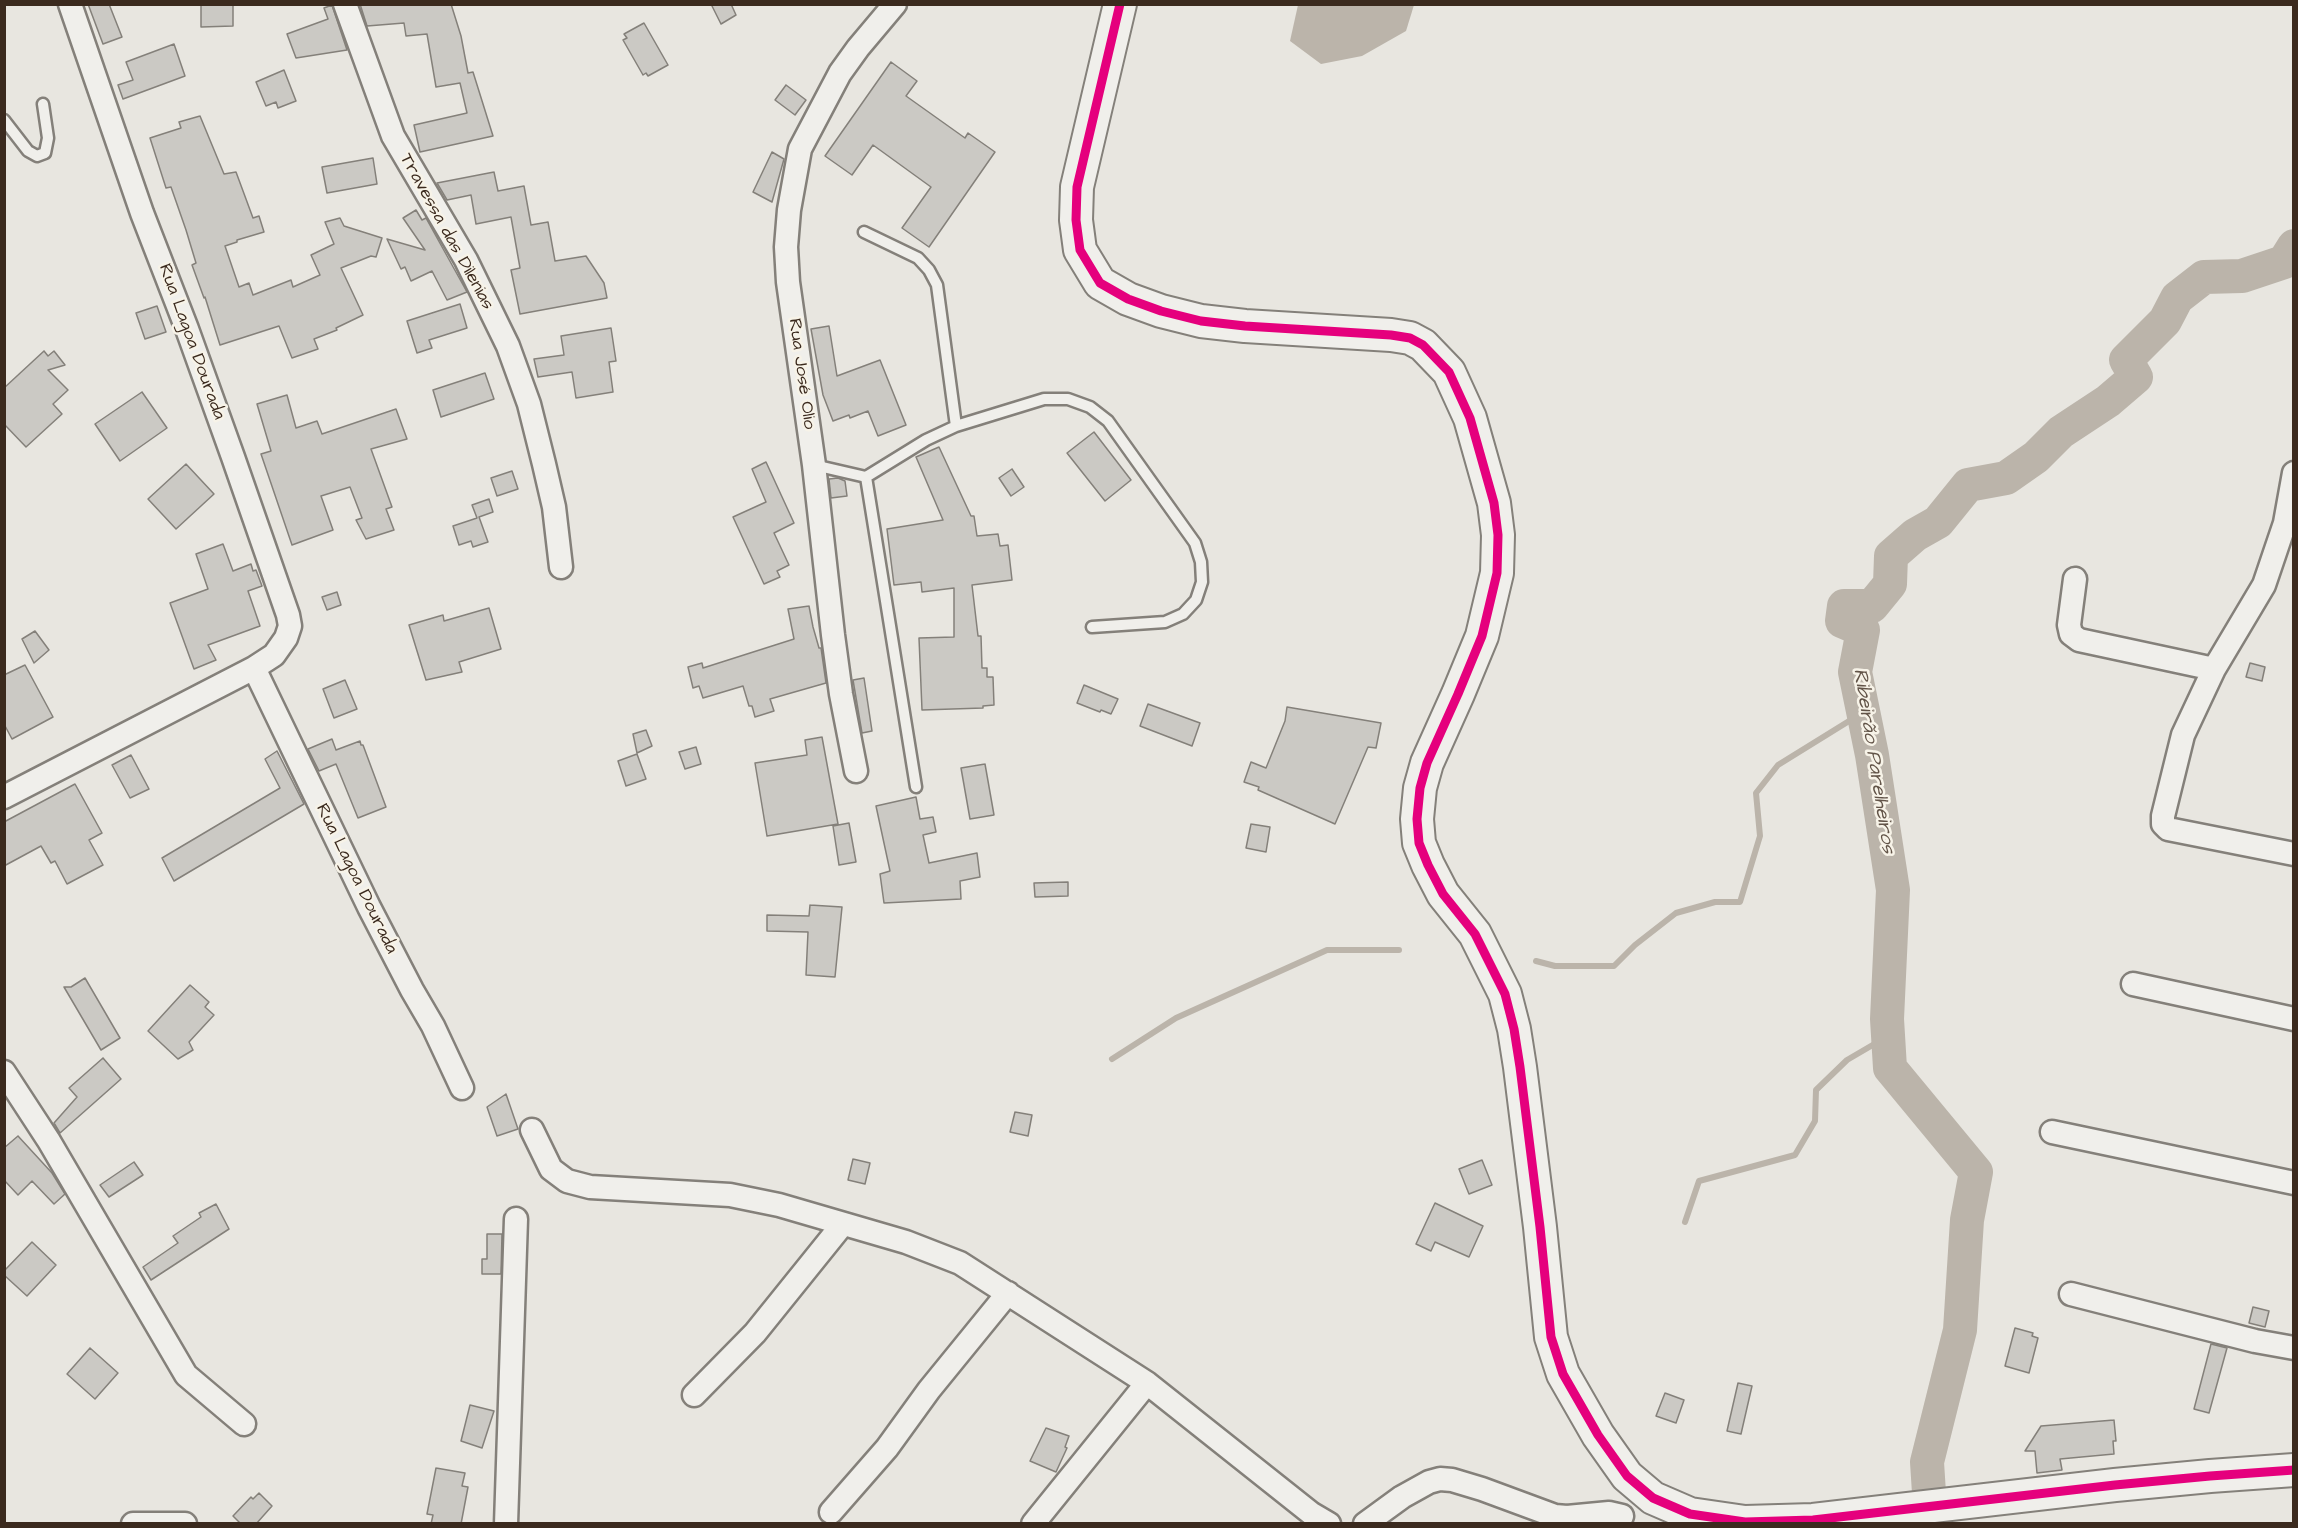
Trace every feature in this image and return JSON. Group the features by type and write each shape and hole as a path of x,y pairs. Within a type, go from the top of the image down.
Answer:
{"main road":[{"path":"1120,4 1077,187 1076,220 1080,250 1100,283 1128,299 1161,311 1201,321 1245,326 1391,334 1410,339 1423,345 1449,372 1470,418 1494,503 1498,535 1497,573 1482,636 1427,762 1420,788 1419,843 1443,894 1475,934 1505,994 1520,1067 1551,1337 1563,1374 1598,1435 1627,1476 1653,1498 1690,1514 1745,1522 1814,1520 2163,1480 2294,1470"}],"street":[{"name":"Rua Lagoa Dourada","path":"4,797 254,668 274,655 286,638 290,626 208,385 132,184 70,4"},
{"name":"Travessa das Dilenias","path":"345,4 393,136 466,260 508,346 529,404 544,464 554,507 561,567"},
{"name":"Rua José Olio","path":"856,771 837,664 814,465 788,282 786,247 789,210 800,149 840,73 895,4"},
{"path":"2294,473 2284,524 2264,585 2214,669 2183,735 2163,816 2163,824 2168,829 2294,854"},
{"path":"2075,579 2069,625 2071,634 2079,640 2214,669"},
{"name":"Rua Lagoa Dourada","path":"254,668 369,907 433,1026 462,1088"},
{"path":"2133,984 2294,1019"},
{"path":"4,1072 49,1141 186,1375 244,1425"},
{"path":"532,1130 551,1169 567,1181 590,1187 730,1196 779,1205 906,1242 960,1263 1147,1383 1312,1514 1329,1524"},
{"path":"2052,1132 2294,1183"},
{"path":"506,1524 516,1220"},
{"path":"694,1395 755,1333 842,1225"},
{"path":"831,1512 887,1448 929,1390 1008,1293"},
{"path":"2071,1294 2255,1341 2294,1348"},
{"path":"1033,1524 1147,1383"},
{"path":"1365,1524 1402,1497 1429,1482 1440,1479 1472,1486 1555,1516 1609,1513 1615,1520 1653,1498"},
{"path":"133,1524 185,1524"}],"lane":[{"path":"4,120 28,152 37,156 45,153 48,138 43,104"},
{"path":"864,232 918,258 929,270 937,285 956,426"},
{"path":"814,465 866,477 926,440 956,426 1044,399 1068,399 1090,407 1108,422 1194,543 1201,562 1202,582 1196,600 1183,614 1165,622 1092,627"},
{"path":"866,477 916,787"}],"shaded area":[{"path":"1298,5 1414,5 1406,31 1362,56 1321,64 1290,41"}],"building":[{"path":"88,4 109,4 122,37 103,44"},
{"path":"201,4 233,4 233,26 201,27"},
{"path":"360,4 451,4 461,36 468,73 473,72 493,136 420,152 414,125 467,113 460,83 436,87 427,34 406,36 404,23 367,26"},
{"path":"711,4 731,4 736,15 721,24"},
{"path":"332,5 347,50 296,58 287,34 328,19 324,8"},
{"path":"644,23 668,65 648,76 646,73 643,75 623,40 627,38 624,34"},
{"path":"174,44 185,76 123,99 118,85 133,80 126,62"},
{"path":"891,62 917,81 906,96 965,138 968,133 995,152 929,247 902,228 931,187 873,145 852,175 825,156"},
{"path":"284,70 296,101 278,108 276,102 266,106 256,82"},
{"path":"786,85 806,100 795,115 775,100"},
{"path":"200,116 224,174 236,172 253,218 259,216 264,232 225,246 239,287 249,283 253,295 291,280 293,287 320,275 311,255 334,244 325,222 340,218 344,226 382,238 376,257 371,256 341,268 363,315 336,328 337,330 314,339 318,349 292,358 279,326 220,345 192,265 196,263 186,230 171,187 166,188 150,138 181,128 179,122"},
{"path":"772,152 784,159 772,202 753,192"},
{"path":"373,158 377,184 327,193 322,167"},
{"path":"494,172 498,191 524,186 531,225 548,222 555,261 586,256 604,283 607,298 520,314 511,270 520,268 511,217 476,224 471,195 447,200 437,183"},
{"path":"416,210 422,220 426,218 467,292 447,300 432,271 411,281 405,267 401,269 387,239 425,250 403,218"},
{"path":"460,304 467,328 429,340 432,348 417,353 407,321"},
{"path":"157,306 166,332 145,339 136,313"},
{"path":"829,326 837,376 880,360 906,425 878,436 868,411 833,421 823,395 811,329"},
{"path":"611,328 616,361 609,362 613,392 576,398 572,372 538,377 534,359 564,355 561,336"},
{"path":"44,351 48,356 54,351 65,365 48,370 68,390 53,404 62,414 26,447 4,424 4,388"},
{"path":"485,373 494,399 441,417 433,390"},
{"path":"142,392 167,428 120,461 95,424"},
{"path":"287,395 296,428 317,421 322,434 396,409 407,439 371,449 392,507 386,509 394,530 366,539 356,520 362,518 350,487 321,496 333,530 292,545 261,454 271,451 257,404"},
{"path":"1094,432 1131,480 1105,501 1067,453"},
{"path":"939,447 971,516 974,516 977,536 998,534 1000,546 1008,545 1012,580 972,585 978,636 981,636 982,668 987,668 987,677 993,677 994,705 983,706 983,708 922,710 919,638 954,637 954,588 922,592 921,582 894,585 887,529 943,520 916,457"},
{"path":"766,462 794,523 774,533 789,565 777,571 780,577 764,584 733,517 766,502 752,469"},
{"path":"186,464 214,494 176,529 148,499"},
{"path":"1012,469 1024,487 1011,496 999,478"},
{"path":"512,471 518,489 497,496 491,478"},
{"path":"838,478 845,481 847,496 831,498 829,479"},
{"path":"489,499 493,512 479,517 488,542 473,547 471,541 459,545 453,526 477,518 472,505"},
{"path":"223,544 233,571 251,564 253,571 256,570 262,586 248,591 260,626 208,645 216,660 194,669 170,603 208,589 196,554"},
{"path":"337,592 341,605 327,610 322,597"},
{"path":"809,606 819,648 821,648 826,683 770,699 774,711 755,717 743,686 703,698 699,686 693,688 688,667 702,663 703,668 794,639 788,609"},
{"path":"489,608 501,649 459,662 462,672 426,680 409,625 443,615 444,621"},
{"path":"35,631 49,650 34,663 22,639"},
{"path":"2250,663 2265,667 2262,681 2246,677"},
{"path":"25,665 53,717 12,739 4,724 4,675"},
{"path":"864,678 872,731 862,733 853,680"},
{"path":"345,680 357,709 334,718 323,689"},
{"path":"1084,685 1118,699 1111,714 1077,703"},
{"path":"1148,704 1200,723 1192,746 1140,726"},
{"path":"1287,707 1381,723 1376,748 1368,747 1335,824 1244,782 1251,762 1266,768 1285,721"},
{"path":"646,730 652,746 637,753 633,734"},
{"path":"822,737 838,824 767,836 755,763 807,755 805,740"},
{"path":"332,739 336,750 360,741 386,807 358,818 336,764 319,771 308,749"},
{"path":"696,747 701,764 685,769 679,752"},
{"path":"277,751 304,804 174,881 162,858 280,788 265,759"},
{"path":"637,754 646,779 626,786 618,761"},
{"path":"131,755 149,789 130,798 112,765"},
{"path":"985,764 994,815 970,819 961,768"},
{"path":"75,784 102,833 89,840 103,865 67,884 55,861 51,863 41,846 4,866 4,822"},
{"path":"916,797 920,819 933,817 936,832 923,835 929,863 977,853 980,877 960,881 961,899 884,903 880,874 890,871 876,806"},
{"path":"849,823 856,862 839,865 833,826"},
{"path":"1251,824 1270,827 1266,852 1246,848"},
{"path":"1068,882 1068,896 1035,897 1034,883"},
{"path":"810,905 842,907 835,977 806,975 808,932 767,931 767,915 809,916"},
{"path":"85,978 120,1038 101,1050 64,987 71,987"},
{"path":"190,985 209,1002 205,1007 214,1015 189,1042 193,1050 178,1059 148,1031"},
{"path":"103,1058 121,1079 60,1133 54,1123 77,1097 69,1088"},
{"path":"506,1094 518,1129 497,1136 487,1107"},
{"path":"1015,1112 1032,1115 1028,1136 1010,1132"},
{"path":"18,1136 52,1173 65,1194 54,1204 32,1181 18,1195 4,1180 4,1148"},
{"path":"853,1159 870,1163 865,1184 848,1180"},
{"path":"1482,1160 1492,1185 1469,1194 1459,1169"},
{"path":"134,1162 143,1175 109,1197 100,1185"},
{"path":"1435,1203 1483,1226 1469,1257 1435,1242 1431,1251 1416,1244"},
{"path":"216,1204 229,1229 151,1280 143,1267 178,1243 173,1236 201,1217 199,1213"},
{"path":"487,1234 502,1234 501,1274 482,1274 482,1259 487,1259"},
{"path":"32,1242 56,1265 27,1296 4,1275 4,1271"},
{"path":"2253,1307 2269,1311 2265,1327 2249,1323"},
{"path":"2015,1328 2033,1333 2032,1336 2038,1338 2029,1373 2005,1366"},
{"path":"2211,1344 2227,1348 2209,1413 2194,1409"},
{"path":"90,1348 118,1373 95,1399 67,1374"},
{"path":"1738,1383 1752,1386 1741,1434 1727,1431"},
{"path":"1665,1393 1684,1400 1676,1423 1656,1416"},
{"path":"470,1405 494,1411 482,1448 461,1441"},
{"path":"2114,1420 2116,1441 2113,1441 2114,1454 2060,1459 2062,1470 2037,1473 2035,1451 2025,1451 2041,1426"},
{"path":"1046,1428 1069,1436 1065,1447 1067,1448 1056,1472 1030,1461"},
{"path":"436,1468 465,1473 462,1486 468,1487 461,1524 431,1524 433,1515 427,1514"},
{"path":"259,1493 272,1506 256,1524 241,1524 233,1516 251,1497 253,1499"}],"waterway":[{"name":"Ribeirão Parelheiros","path":"1931,1524 1927,1462 1960,1330 1967,1220 1976,1172 1890,1068 1887,1019 1893,890 1872,755 1855,672 1863,630 1842,621 1844,606 1872,606 1890,584 1891,556 1915,535 1938,522 1968,485 2006,478 2036,457 2061,432 2108,401 2136,377 2126,360 2165,321 2177,298 2204,277 2242,276 2284,262 2294,246"},
{"path":"1536,961 1555,966 1614,966 1635,945 1676,913 1715,902 1740,902 1760,836 1756,793 1778,765 1862,713"},
{"path":"1112,1059 1176,1018 1327,950 1399,950"},
{"path":"1685,1222 1699,1181 1795,1155 1815,1121 1816,1090 1847,1060 1888,1036"}],"transit line":[{"path":"1120,4 1077,187 1076,220 1080,250 1100,283 1128,299 1161,311 1201,321 1410,338 1423,345 1449,372 1470,418 1494,503 1498,535 1497,573 1482,636 1427,763 1420,788 1417,819 1419,843 1443,894 1475,934 1505,994 1520,1067 1551,1337 1563,1374 1598,1435 1627,1476 1653,1498 1690,1514 1745,1522 1813,1520 2115,1485 2294,1470"}]}
